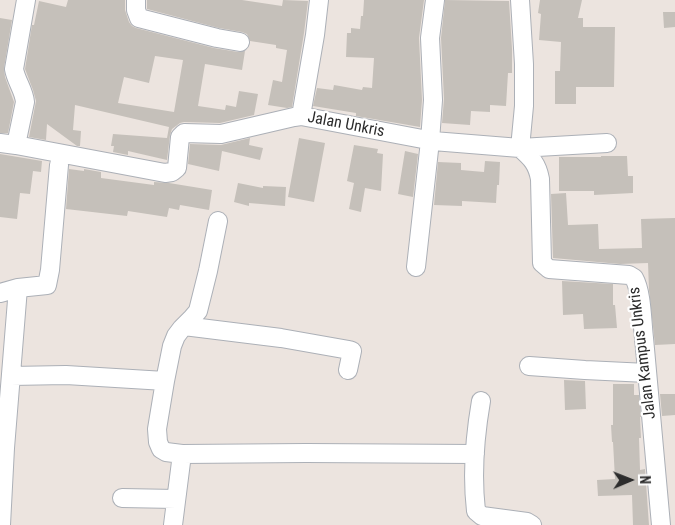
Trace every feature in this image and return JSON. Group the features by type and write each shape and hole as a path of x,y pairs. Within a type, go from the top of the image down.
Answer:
{"street":[{"path":"8,144 25,102 14,69 26,0"},
{"path":"136,0 136,10 139,18 240,42"},
{"path":"301,116 319,0"},
{"path":"416,266 433,100 430,38 435,0"},
{"path":"520,0 524,64 524,106 520,148"},
{"name":"Jalan Unkris","path":"8,144 165,173 172,172 177,168 180,137 184,134 221,134 301,116 430,141 520,148 607,143"},
{"name":"Jalan Kampus Unkris","path":"520,148 532,159 538,168 540,178 542,263 549,269 629,276 634,278 636,282 639,295 661,525"},
{"path":"0,293 18,288 47,285 60,165"},
{"path":"218,220 198,310 176,336 172,346 157,429 158,442 161,449 166,452 182,454 475,454"},
{"path":"2,525 5,448 18,288"},
{"path":"184,326 281,338 349,350 352,351 352,355 348,370"},
{"path":"529,366 647,373"},
{"path":"11,376 66,375 165,381"},
{"path":"481,402 476,430 476,511 482,516 527,522 532,525"},
{"path":"173,525 182,454"},
{"path":"122,498 176,498"}],"building":[{"path":"68,0 125,0 125,10 129,22 136,28 214,48 238,52 245,51 242,70 205,64 198,106 225,110 226,105 236,107 239,91 258,94 254,115 220,123 180,123 172,129 167,160 128,151 128,155 113,152 114,146 111,146 113,134 167,138 169,127 75,105 73,130 81,131 80,146 77,146 47,124 46,140 29,137 36,101 25,69 32,25 34,25 39,1 66,7","holes":["155,56 183,60 174,112 118,103 124,77 149,83"]},
{"path":"147,0 242,0 282,6 283,0 308,1 292,107 268,105 273,80 282,82 287,50 276,48 276,45 250,41 247,34 242,32 219,28 147,9"},
{"path":"364,0 424,0 419,38 422,100 420,127 356,116 356,113 313,106 317,88 333,90 334,85 362,90 363,87 372,88 374,58 346,57 347,33 351,33 351,28 360,29"},
{"path":"445,0 509,1 512,73 508,73 506,106 490,105 490,112 471,111 470,125 442,123 444,99 441,38"},
{"path":"540,0 582,0 578,18 583,18 583,27 615,27 614,87 576,87 576,104 555,104 555,71 560,71 561,42 539,40 541,14 538,13"},
{"path":"663,12 675,12 675,27 664,28"},
{"path":"0,18 12,20 4,68 5,77 14,102 8,133 0,133"},
{"path":"250,138 249,145 263,148 260,160 222,151 219,171 188,164 190,144 221,145"},
{"path":"299,138 325,143 314,202 288,197"},
{"path":"354,145 378,149 377,153 383,154 381,191 365,188 361,212 349,209 354,183 347,181"},
{"path":"405,151 418,154 413,197 398,194"},
{"path":"0,154 42,161 41,172 33,171 30,194 20,193 17,219 0,217"},
{"path":"627,156 628,176 633,176 633,193 594,195 594,191 559,191 559,157"},
{"path":"485,161 500,162 496,203 462,201 462,206 434,205 438,162 461,163 461,170 484,172"},
{"path":"69,169 101,172 101,178 154,185 154,182 169,183 212,190 209,210 180,205 179,210 169,208 167,217 128,211 127,216 66,209"},
{"path":"238,183 263,188 263,186 286,187 285,206 249,203 249,206 234,202"},
{"path":"566,193 568,225 598,224 599,249 642,248 641,219 675,218 675,344 655,345 648,263 620,264 553,258 551,194"},
{"path":"562,281 613,284 613,305 615,305 617,328 584,329 583,314 563,315"},
{"path":"564,380 585,381 586,409 565,410"},
{"path":"613,384 634,384 634,395 639,395 641,417 641,438 639,438 640,470 645,469 649,525 633,525 632,495 598,496 597,480 615,479 611,425 613,425"},
{"path":"660,394 675,394 675,415 662,416"}]}
